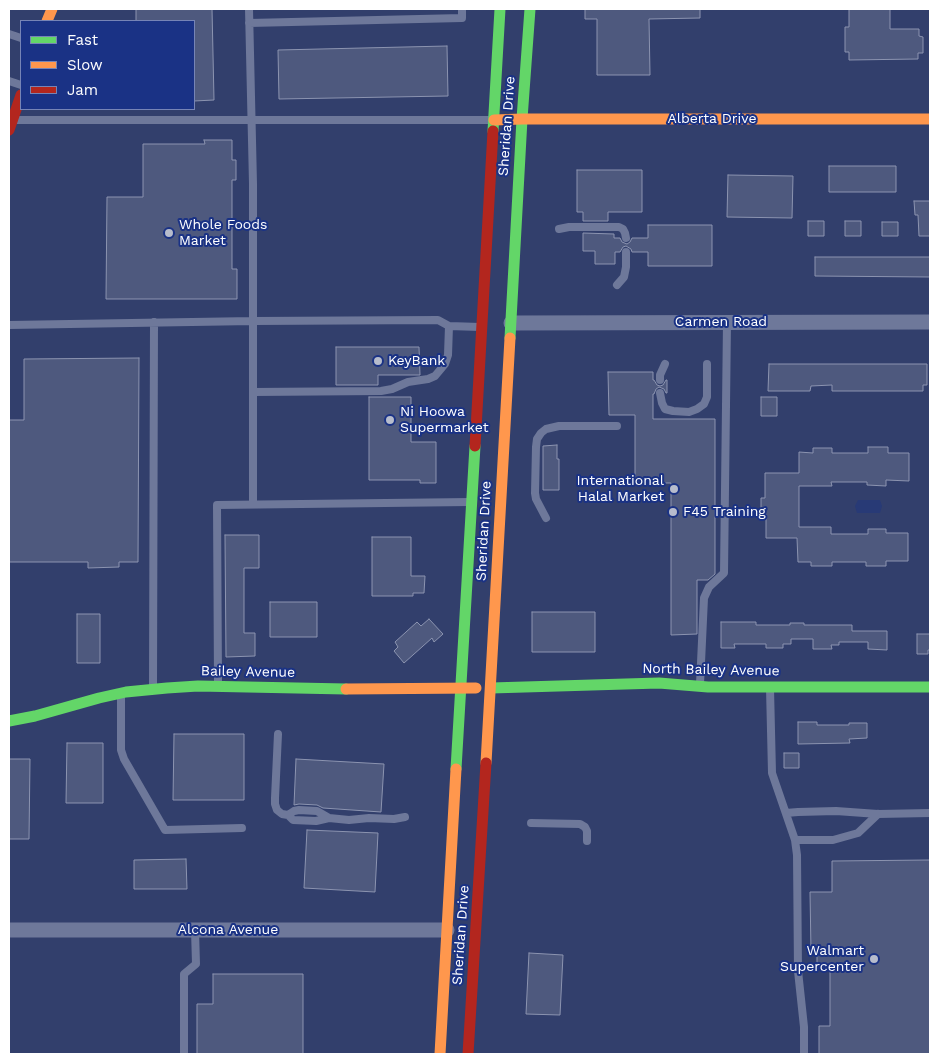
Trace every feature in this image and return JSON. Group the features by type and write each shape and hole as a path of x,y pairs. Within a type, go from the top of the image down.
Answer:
{"main road":[{"name":"Sheridan Drive","path":"440,1054 500,9"},
{"name":"Sheridan Drive","path":"468,1054 530,9"},
{"path":"10,124 20,98"},
{"name":"Alberta Drive","path":"494,120 930,119"},
{"name":"North Bailey Avenue","path":"490,688 659,683 700,686 930,687"},
{"name":"Bailey Avenue","path":"9,721 121,693 182,687 490,688"}],"street":[{"name":"Carmen Road","path":"511,323 930,322"},
{"name":"Alcona Avenue","path":"9,930 447,930"}],"lane":[{"path":"249,9 252,120 253,504"},
{"path":"249,23 462,18 462,9"},
{"path":"10,124 252,120 494,120"},
{"path":"559,229 568,227 619,227 625,233 626,238"},
{"path":"617,286 624,277 626,252"},
{"path":"9,325 253,320 438,320 449,326 482,327"},
{"path":"153,689 154,322"},
{"path":"700,686 704,598 708,587 724,574 726,322"},
{"path":"253,392 381,391 392,389 408,382 428,379 435,376 445,364 448,355 449,326"},
{"path":"660,380 660,374 665,364"},
{"path":"660,394 666,409 689,412 698,409 704,404 707,397 707,364"},
{"path":"546,518 536,499 535,493 536,447 537,439 541,433 546,429 559,426 617,426"},
{"path":"218,687 217,505 472,502"},
{"path":"770,686 772,773 795,840 797,855 798,971 804,1027 804,1054"},
{"path":"121,693 121,750 124,759 165,830 242,828"},
{"path":"278,734 275,804 282,814 288,815 293,820 316,821 329,818 350,820 405,817"},
{"path":"786,814 798,812 930,813"},
{"path":"795,840 833,840 858,833 878,814"},
{"path":"531,823 580,824 585,827 587,832 586,841"},
{"path":"184,1054 184,974 196,964 196,930"}],"water":[{"path":"858,500 880,500 882,506 880,513 857,513 855,506"}],"building":[{"path":"136,9 212,9 214,100 195,101 195,20 136,20"},
{"path":"585,9 700,9 700,18 649,19 650,75 597,75 597,19 585,19"},
{"path":"849,9 890,9 890,29 919,29 919,36 923,37 923,53 918,53 918,59 849,60 849,52 845,52 845,27 849,27"},
{"path":"447,46 448,96 279,99 278,50"},
{"name":"Whole Foods Market","path":"204,140 232,140 232,160 236,160 236,180 232,180 232,269 237,269 237,299 106,299 107,197 143,197 143,144 205,144"},
{"path":"829,166 896,166 896,192 829,192"},
{"path":"577,170 642,170 642,212 608,212 608,221 583,221 583,212 577,212"},
{"path":"728,175 793,176 792,218 727,217"},
{"path":"914,201 930,201 930,236 919,236 918,215 915,215"},
{"path":"808,221 824,221 824,236 808,236"},
{"path":"845,221 861,221 861,236 845,236"},
{"path":"882,222 898,222 898,236 882,236"},
{"path":"648,225 712,225 712,266 648,266 648,252 632,252 626,246 620,252 615,252 615,264 595,264 595,251 583,251 583,233 614,234 614,238 620,238 622,242 627,244 632,238 648,238"},
{"path":"815,257 930,257 930,277 815,276"},
{"name":"KeyBank","path":"336,347 419,347 420,375 378,375 378,385 336,385"},
{"path":"139,358 138,562 119,562 119,567 88,568 88,562 9,562 9,420 24,420 24,359"},
{"path":"769,364 927,364 927,385 923,385 923,391 832,391 832,385 811,386 810,391 768,391"},
{"path":"608,372 653,372 653,380 660,386 667,380 667,393 659,387 653,394 653,419 715,419 715,574 708,580 697,580 697,634 671,635 671,483 635,483 635,415 609,415"},
{"name":"Ni Hoowa Supermarket","path":"369,397 411,397 411,442 436,442 436,483 420,483 420,480 369,480"},
{"path":"761,397 777,397 777,416 761,416"},
{"path":"557,445 559,490 543,490 543,446"},
{"path":"868,447 888,447 888,453 909,453 909,481 886,480 886,486 867,485 867,482 831,482 832,486 799,486 799,527 831,527 831,534 868,534 868,529 886,529 886,533 908,533 908,561 886,561 886,566 866,566 866,562 832,562 832,566 811,566 811,562 798,562 797,538 766,538 766,514 761,514 761,498 765,498 765,473 799,473 799,452 813,453 813,448 832,448 832,453 868,453"},
{"path":"225,535 259,535 259,568 244,568 244,633 255,633 255,656 226,657"},
{"path":"372,537 411,537 411,576 425,576 424,593 413,593 413,596 372,596"},
{"path":"270,602 317,602 317,637 270,637"},
{"path":"532,612 595,612 595,652 532,652"},
{"path":"77,614 100,614 100,663 77,663"},
{"path":"429,619 443,634 434,642 432,638 404,663 394,651 398,647 395,642 417,622 421,626"},
{"path":"721,622 756,622 756,625 804,623 804,625 852,625 852,631 887,631 887,650 868,649 868,642 839,642 839,645 831,645 832,649 813,649 813,639 791,639 791,644 783,644 783,648 766,648 766,644 734,644 735,648 721,648"},
{"path":"917,634 930,634 930,650 928,650 928,654 917,654"},
{"path":"798,722 817,722 817,725 867,723 867,738 849,739 850,743 798,744"},
{"path":"174,734 244,734 244,800 173,800"},
{"path":"67,743 103,743 103,803 66,803"},
{"path":"784,753 799,753 799,768 784,768"},
{"path":"9,759 30,759 29,839 9,839"},
{"path":"296,759 384,764 381,812 323,808 317,805 294,805"},
{"path":"307,830 378,833 375,892 304,888"},
{"path":"186,859 187,889 134,889 134,860"},
{"name":"Walmart Supercenter","path":"930,860 930,1054 819,1054 819,1026 830,1026 830,966 817,966 817,952 811,951 810,892 832,892 832,861"},
{"path":"529,953 563,955 560,1015 526,1014"},
{"path":"213,974 303,974 303,1054 197,1054 197,1004 213,1004"}],"traffic: fast":[{"path":"493,131 500,9"},
{"path":"510,338 530,9"},
{"path":"456,769 475,446"},
{"path":"491,688 659,683 708,687 930,687"},
{"path":"9,721 126,692 167,688 198,686 346,689"}],"traffic: slow":[{"path":"47,20 52,9"},
{"path":"494,120 930,119"},
{"path":"486,763 510,338"},
{"path":"346,689 476,688"},
{"path":"440,1054 456,769"}],"traffic: jam":[{"path":"9,130 20,98"},
{"path":"475,446 493,131"},
{"path":"468,1054 486,763"}],"place":[{"name":"Whole Foods Market","path":"169,233"},
{"name":"KeyBank","path":"378,361"},
{"name":"Ni Hoowa Supermarket","path":"390,420"},
{"name":"International Halal Market","path":"674,489"},
{"name":"F45 Training","path":"673,512"},
{"name":"Walmart Supercenter","path":"874,959"}]}
